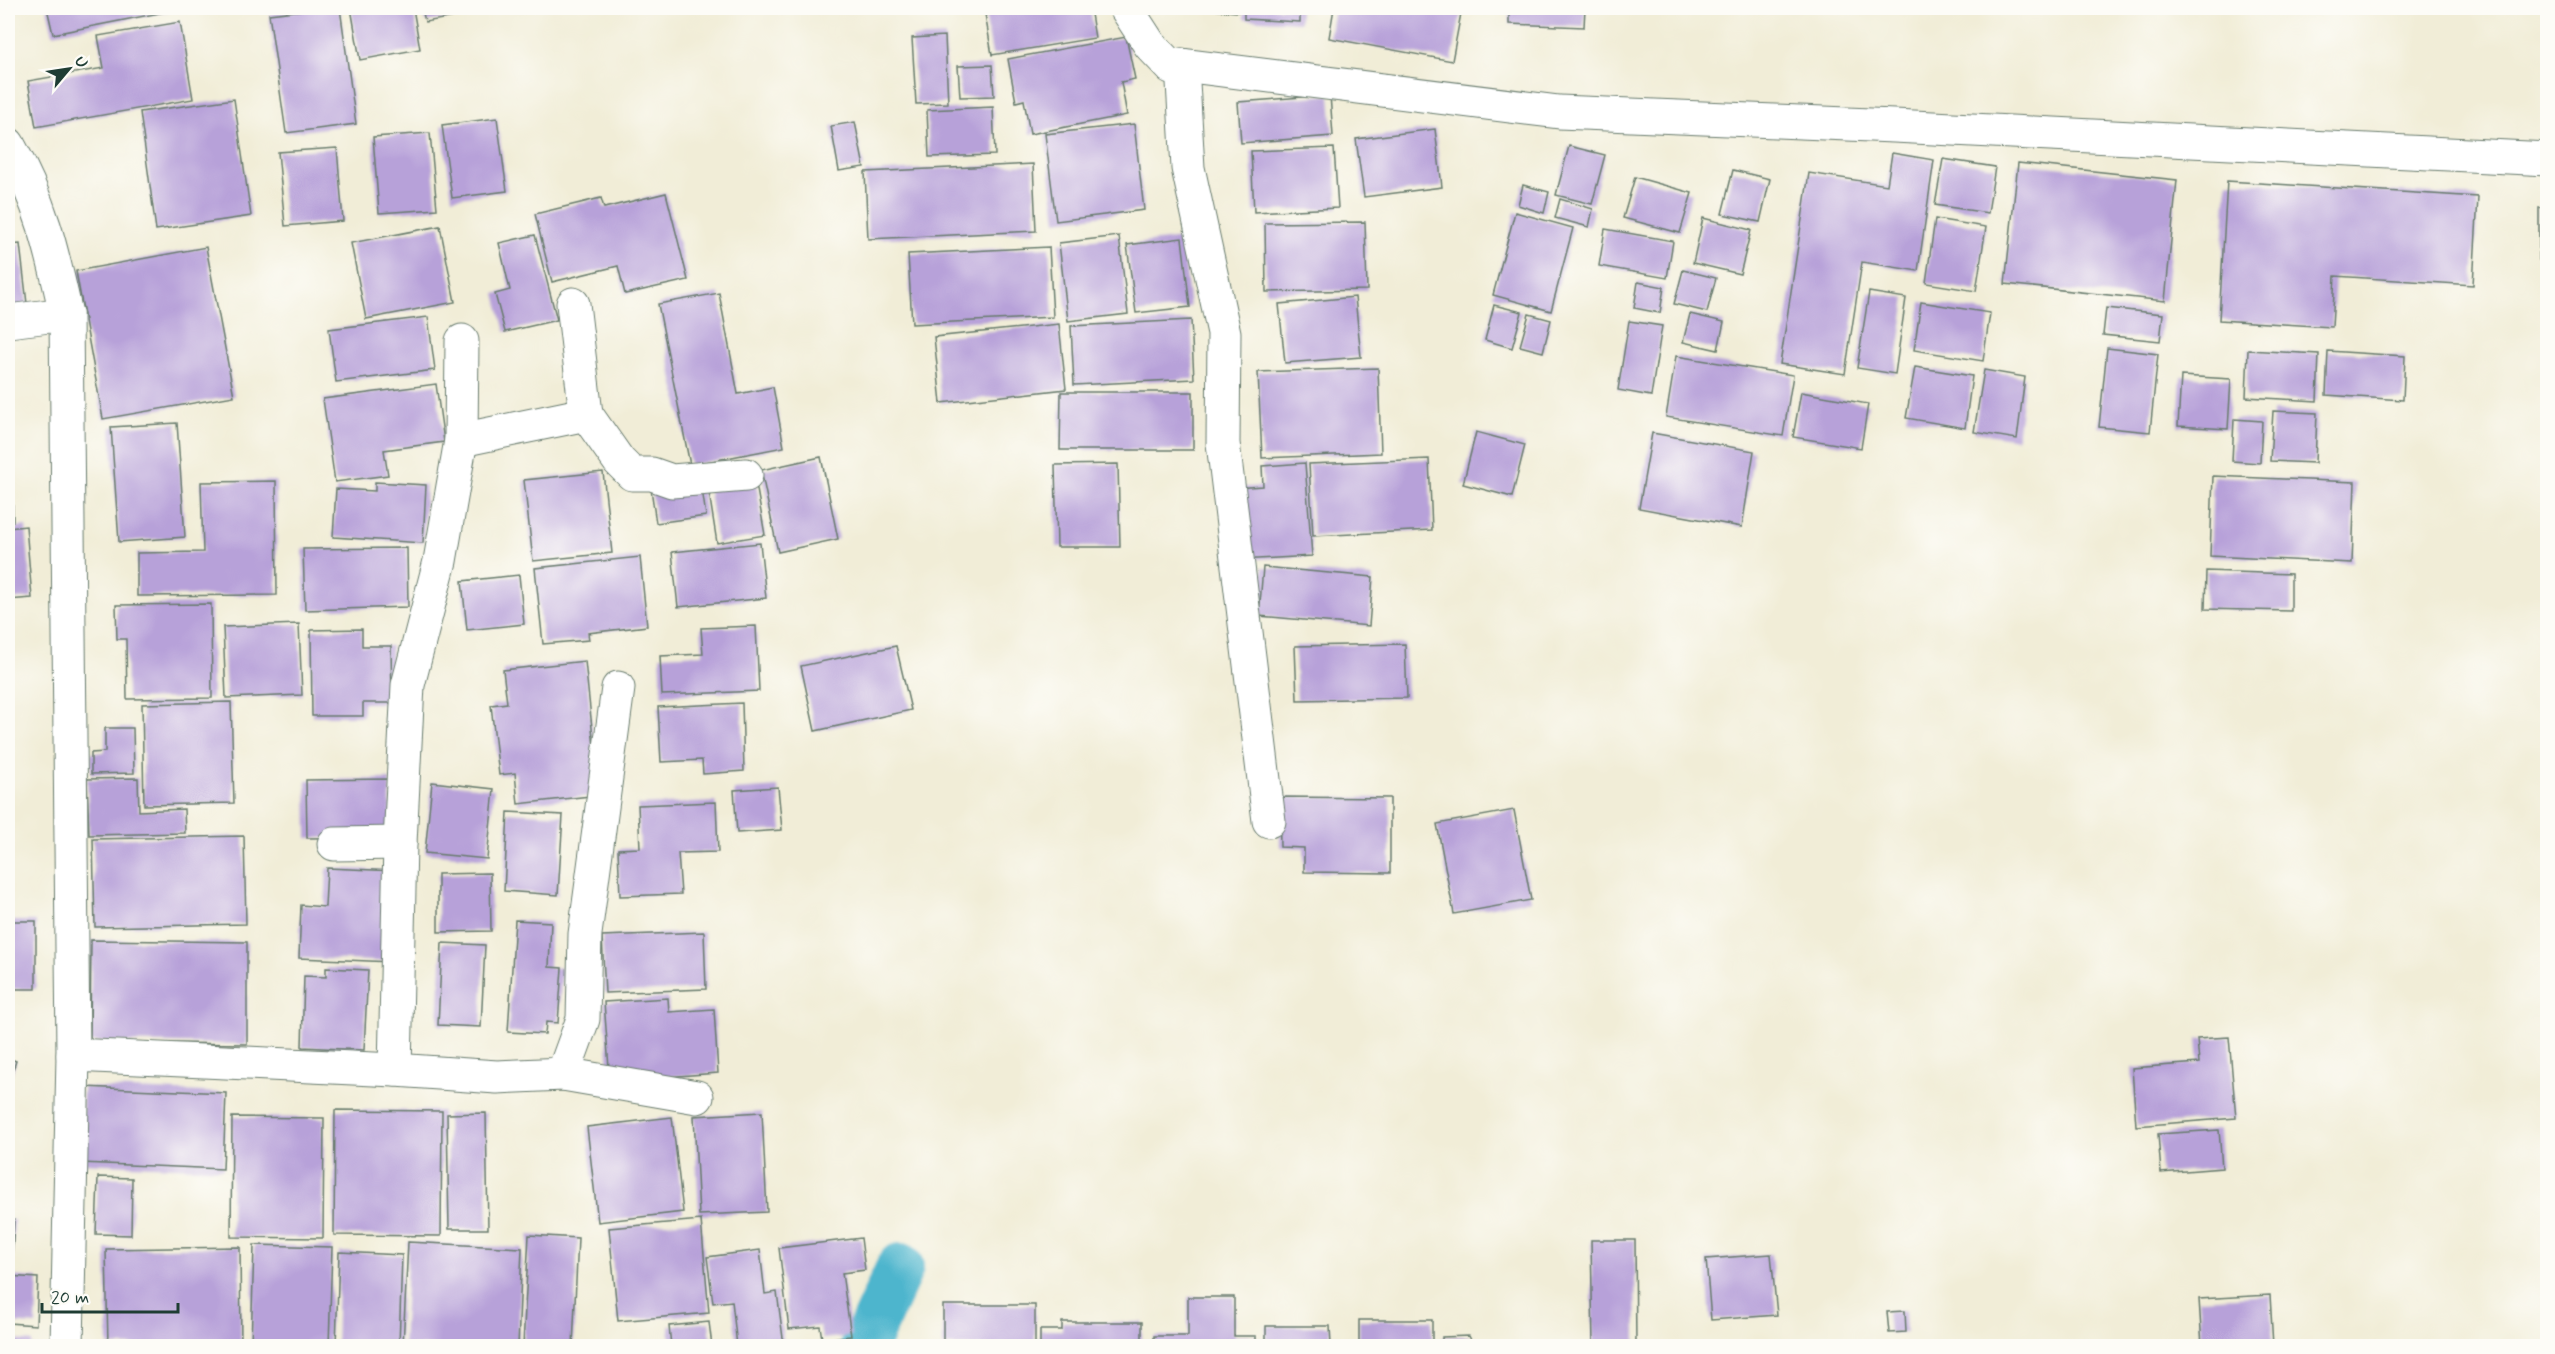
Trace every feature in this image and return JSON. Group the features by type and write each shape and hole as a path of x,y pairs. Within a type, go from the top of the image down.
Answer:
{"street":[{"path":"1126,8 1150,45 1172,67 1182,65 1559,112 1894,126 2547,159"},
{"path":"1182,65 1188,168 1224,333 1223,443 1269,821"},
{"path":"8,144 24,172 50,237 66,314 73,1055 67,1347"},
{"path":"573,304 586,414 619,461 632,474 652,474 672,481 746,475"},
{"path":"8,321 66,314"},
{"path":"395,1070 399,843 408,686 440,561 461,440 462,341"},
{"path":"461,440 586,414"},
{"path":"563,1074 583,1018 585,934 618,688"},
{"path":"334,844 399,843"},
{"path":"73,1055 497,1077 563,1074 698,1097"}],"building":[{"path":"47,8 175,8 175,10 53,34"},
{"path":"340,8 356,124 286,133 269,14"},
{"path":"351,8 413,8 420,49 360,60"},
{"path":"422,8 472,8 473,14 425,22"},
{"path":"984,8 1090,8 1095,38 992,55"},
{"path":"1199,8 1239,8 1238,12"},
{"path":"1244,8 1300,8 1300,22 1244,19"},
{"path":"1334,8 1462,8 1452,61 1329,38"},
{"path":"1509,8 1585,8 1584,27 1509,24"},
{"path":"180,22 193,99 36,127 28,81 104,68 98,36"},
{"path":"945,36 948,103 916,104 912,38"},
{"path":"1126,37 1135,79 1121,82 1127,115 1030,134 1024,100 1016,102 1008,59"},
{"path":"992,65 994,96 960,97 958,66"},
{"path":"1330,95 1333,136 1241,143 1238,102"},
{"path":"234,99 251,216 156,230 140,112"},
{"path":"993,107 995,155 929,157 927,110"},
{"path":"497,118 507,191 452,198 442,125"},
{"path":"855,122 864,167 839,171 831,126"},
{"path":"1134,124 1144,210 1056,221 1045,134"},
{"path":"1435,129 1442,187 1364,197 1356,139"},
{"path":"430,133 437,209 379,213 373,137"},
{"path":"1569,146 1605,155 1592,204 1556,195"},
{"path":"337,148 343,221 285,226 278,152"},
{"path":"1334,148 1338,208 1254,212 1251,151"},
{"path":"1892,153 1934,160 1918,271 1862,262 1845,374 1780,364 1809,173 1887,185"},
{"path":"1943,159 1995,167 1988,213 1935,205"},
{"path":"2018,163 2177,180 2165,301 2005,284"},
{"path":"1033,164 1036,231 868,239 865,172"},
{"path":"1733,170 1770,179 1760,222 1722,214"},
{"path":"1635,177 1692,193 1680,233 1623,218"},
{"path":"2227,181 2478,197 2473,285 2335,276 2332,327 2219,320"},
{"path":"1523,185 1549,192 1544,213 1518,205"},
{"path":"666,193 688,280 625,294 618,266 552,282 535,214 601,198 604,208"},
{"path":"1560,199 1593,209 1589,227 1555,218"},
{"path":"2539,208 2548,208 2548,260 2539,260"},
{"path":"1515,212 1573,228 1551,311 1493,295"},
{"path":"1703,218 1751,230 1740,274 1693,263"},
{"path":"1935,219 1986,227 1976,291 1926,283"},
{"path":"1365,222 1367,290 1266,292 1265,223"},
{"path":"440,226 455,302 366,319 351,243"},
{"path":"1605,229 1673,241 1667,278 1599,266"},
{"path":"535,235 557,320 505,332 495,294 510,290 499,243"},
{"path":"8,236 10,245 20,244 28,312 8,314"},
{"path":"1119,236 1128,314 1068,321 1059,243"},
{"path":"1182,238 1190,307 1136,313 1127,245"},
{"path":"206,247 234,396 103,419 76,271"},
{"path":"1049,247 1053,317 912,324 908,254"},
{"path":"1683,270 1716,278 1707,312 1674,304"},
{"path":"1638,282 1664,287 1660,313 1634,308"},
{"path":"1869,292 1906,298 1895,374 1857,368"},
{"path":"719,293 738,394 773,387 784,447 690,465 658,304"},
{"path":"1355,297 1361,357 1285,363 1279,304"},
{"path":"1921,302 1990,313 1983,361 1914,350"},
{"path":"1494,305 1522,312 1512,348 1485,340"},
{"path":"2106,308 2163,314 2160,341 2103,335"},
{"path":"1529,314 1551,320 1543,352 1520,346"},
{"path":"1690,314 1724,322 1718,350 1683,342"},
{"path":"428,317 435,370 336,382 329,329"},
{"path":"1191,320 1194,379 1074,385 1071,326"},
{"path":"1629,321 1662,326 1651,396 1618,390"},
{"path":"1059,324 1066,389 941,403 934,337"},
{"path":"2107,348 2158,354 2150,432 2099,427"},
{"path":"2248,350 2319,354 2317,401 2246,397"},
{"path":"2328,351 2405,356 2403,400 2326,395"},
{"path":"1676,356 1793,375 1783,436 1666,417"},
{"path":"1915,367 1972,376 1965,428 1906,418"},
{"path":"1378,368 1381,453 1262,458 1258,372"},
{"path":"1984,370 2025,377 2017,439 1974,432"},
{"path":"2181,376 2231,379 2228,429 2178,426"},
{"path":"436,384 444,442 384,450 388,475 335,482 323,399"},
{"path":"1061,392 1193,392 1193,450 1060,450"},
{"path":"1801,392 1868,404 1861,448 1793,437"},
{"path":"2273,411 2317,413 2315,463 2270,461"},
{"path":"2234,419 2262,421 2260,463 2232,461"},
{"path":"177,423 185,537 119,542 111,427"},
{"path":"1476,432 1525,445 1512,497 1463,484"},
{"path":"1652,433 1754,451 1742,527 1639,508"},
{"path":"8,453 12,453 13,521 8,521"},
{"path":"821,457 838,539 778,552 761,470"},
{"path":"1429,459 1432,530 1313,536 1309,464"},
{"path":"1305,463 1312,556 1240,560 1234,488 1263,486 1262,466"},
{"path":"1118,464 1120,547 1057,547 1055,465"},
{"path":"603,472 612,553 533,561 524,480"},
{"path":"2213,476 2355,482 2352,563 2210,556"},
{"path":"755,478 765,535 717,543 708,486"},
{"path":"276,481 277,595 137,596 137,553 203,552 201,482"},
{"path":"375,482 426,485 423,543 333,537 336,489 375,491"},
{"path":"701,482 706,516 656,523 651,489"},
{"path":"26,526 32,598 8,600 8,528"},
{"path":"760,543 766,598 678,607 672,552"},
{"path":"407,548 408,607 305,610 303,549"},
{"path":"640,557 647,626 588,633 589,640 543,644 535,568"},
{"path":"1263,567 1373,577 1369,626 1259,616"},
{"path":"2206,571 2291,574 2291,611 2205,609"},
{"path":"519,575 524,624 467,630 462,581"},
{"path":"211,604 212,698 127,699 126,639 117,639 116,605"},
{"path":"299,624 302,695 226,698 223,627"},
{"path":"756,626 759,691 662,695 660,656 703,654 701,628"},
{"path":"362,629 362,646 391,646 392,703 363,703 363,716 312,716 311,630"},
{"path":"1405,644 1407,698 1297,700 1295,646"},
{"path":"896,646 911,710 815,731 801,666"},
{"path":"585,661 599,795 518,804 515,773 499,775 491,705 507,703 503,670"},
{"path":"231,702 234,803 144,805 142,704"},
{"path":"742,703 744,771 703,774 702,760 661,762 658,707"},
{"path":"105,728 133,728 134,773 91,774 91,753 105,752"},
{"path":"138,778 139,811 184,809 185,833 89,835 87,779"},
{"path":"390,779 391,837 307,838 306,780"},
{"path":"432,782 494,789 487,859 425,853"},
{"path":"778,787 782,830 737,833 734,790"},
{"path":"1279,797 1390,798 1390,873 1304,872 1304,848 1280,847"},
{"path":"716,802 718,852 678,853 681,894 620,896 618,849 640,848 638,805"},
{"path":"1514,810 1531,900 1454,914 1437,824"},
{"path":"508,812 563,815 558,895 504,891"},
{"path":"244,836 246,924 95,927 93,839"},
{"path":"327,868 396,871 392,962 299,958 301,905 325,907"},
{"path":"490,873 491,931 438,932 438,874"},
{"path":"515,920 551,922 549,967 562,968 558,1023 546,1022 545,1034 508,1032"},
{"path":"8,921 36,921 36,989 8,989"},
{"path":"704,932 706,989 605,993 602,936"},
{"path":"91,940 247,942 247,1044 90,1042"},
{"path":"442,943 485,945 481,1027 438,1025"},
{"path":"326,968 368,970 364,1050 302,1047 304,976 326,977"},
{"path":"668,998 669,1012 714,1009 718,1073 610,1081 604,1002"},
{"path":"2229,1037 2236,1118 2136,1126 2132,1068 2199,1063 2197,1039"},
{"path":"8,1058 16,1061 8,1086"},
{"path":"83,1087 226,1093 223,1169 81,1163"},
{"path":"335,1110 442,1111 441,1236 334,1235"},
{"path":"762,1112 767,1212 699,1215 694,1116"},
{"path":"486,1113 488,1229 449,1229 447,1114"},
{"path":"232,1117 324,1118 323,1238 231,1237"},
{"path":"672,1117 683,1212 598,1222 587,1127"},
{"path":"2219,1130 2222,1168 2161,1173 2158,1134"},
{"path":"98,1177 132,1178 131,1235 96,1234"},
{"path":"8,1220 14,1220 12,1258 8,1258"},
{"path":"701,1220 709,1313 618,1321 609,1228"},
{"path":"529,1235 578,1238 573,1346 523,1346"},
{"path":"861,1238 865,1270 842,1273 851,1336 822,1339 820,1326 789,1329 779,1248"},
{"path":"1591,1240 1635,1240 1636,1346 1593,1346"},
{"path":"408,1242 522,1248 518,1346 403,1346"},
{"path":"254,1245 332,1247 329,1346 251,1346"},
{"path":"240,1247 241,1346 108,1346 106,1249"},
{"path":"760,1250 765,1294 777,1292 784,1346 737,1346 732,1301 713,1303 707,1257"},
{"path":"339,1252 402,1255 399,1346 336,1346"},
{"path":"1771,1254 1777,1315 1711,1320 1706,1259"},
{"path":"8,1276 38,1278 36,1325 8,1323"},
{"path":"2270,1295 2273,1346 2202,1346 2199,1299"},
{"path":"1188,1297 1234,1297 1234,1336 1256,1336 1256,1346 1154,1346 1154,1336 1188,1336"},
{"path":"943,1305 1035,1305 1035,1346 943,1346"},
{"path":"1905,1311 1906,1332 1889,1333 1887,1312"},
{"path":"1359,1320 1432,1320 1432,1346 1359,1346"},
{"path":"709,1322 712,1346 671,1346 669,1326"},
{"path":"1062,1322 1142,1322 1142,1346 1040,1346 1040,1330 1062,1330"},
{"path":"1266,1326 1330,1326 1331,1346 1266,1346"},
{"path":"1469,1336 1474,1346 1442,1346 1442,1337"},
{"path":"8,1339 32,1342 32,1346 8,1346"}],"waterway":[{"path":"864,1346 900,1267"}]}
